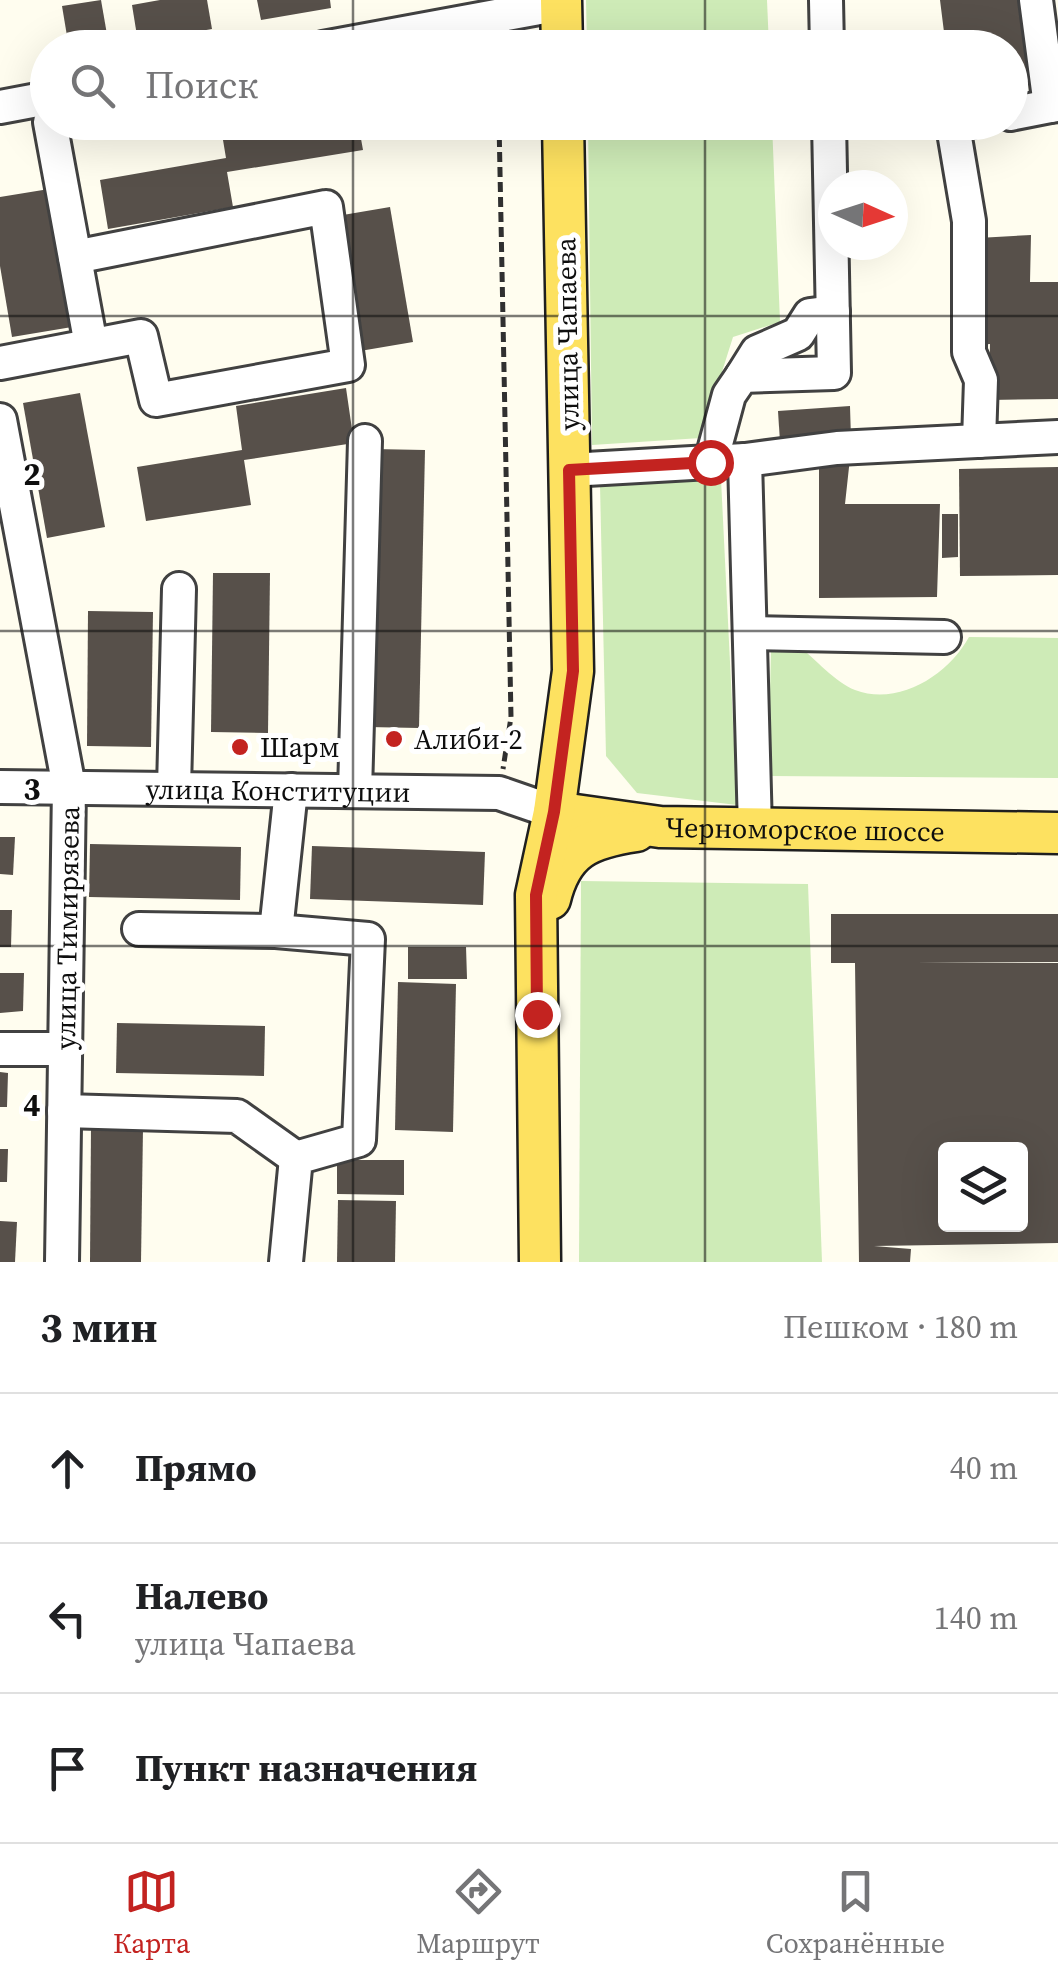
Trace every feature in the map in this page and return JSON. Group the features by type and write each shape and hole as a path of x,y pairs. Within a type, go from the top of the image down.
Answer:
{"main road":[{"path":"561,2 562,30"},
{"name":"улица Чапаева","path":"540,1262 536,895 554,812 573,671 563,140"},
{"name":"Черноморское шоссе","path":"554,812 660,828 1058,833"},
{"path":"537,1014 550,897 559,866 599,837 660,828"}],"street":[{"path":"826,0 827,30"},
{"path":"1028,110 1054,105 1036,0"},
{"path":"417,30 561,2"},
{"path":"0,107 30,108"},
{"path":"53,140 91,345"},
{"path":"742,376 834,374 829,140"},
{"path":"955,140 969,221 970,352 981,380 979,441"},
{"path":"0,363 141,336 156,400 348,364 326,207 74,256"},
{"path":"710,462 728,396 757,352 798,334 810,315 832,312"},
{"name":"улица Тимирязева","path":"0,420 70,787 62,1262"},
{"path":"569,470 745,460 838,448 1058,437"},
{"path":"355,791 365,441"},
{"path":"745,460 755,830"},
{"path":"174,788 178,590"},
{"path":"750,633 944,637"},
{"name":"улица Конституции","path":"0,787 500,793 554,812"},
{"path":"276,931 291,790"},
{"path":"138,929 276,931 368,940 359,1140 296,1158"},
{"path":"0,1049 65,1049"},
{"path":"64,1111 237,1116 296,1158"},
{"path":"286,1262 296,1158"}],"path":[{"path":"499,140 511,717 500,793"}],"green space":[{"path":"586,0 767,0 768,30 587,30"},
{"path":"588,140 773,140 780,322 733,337 701,438 592,445"},
{"path":"721,479 737,805 637,793 606,756 600,484"},
{"path":"969,637 1058,638 1058,778 768,776 771,651 798,645 848,687 889,694 936,675"},
{"path":"581,881 808,884 822,1262 579,1262"}],"building":[{"path":"101,0 106,30 66,30 62,6"},
{"path":"160,0 207,0 212,29 136,30 132,5"},
{"path":"257,0 330,0 331,8 261,20"},
{"path":"940,0 1021,0 1025,30 944,30"},
{"path":"223,140 361,140 363,150 227,172 233,207 108,229 100,180 226,158"},
{"path":"49,189 72,327 12,337 0,266 0,197"},
{"path":"390,207 413,342 360,351 337,216"},
{"path":"1031,235 1030,282 1058,282 1058,399 989,400 990,344 979,345 978,238"},
{"path":"346,388 354,443 244,460 251,505 146,521 137,467 242,450 236,406"},
{"path":"80,393 105,527 47,538 23,403"},
{"path":"850,406 851,439 780,442 778,411"},
{"path":"373,449 425,450 419,728 368,727"},
{"path":"850,458 845,504 940,504 937,597 819,598 819,459"},
{"path":"1058,467 1058,575 960,576 959,469"},
{"path":"942,514 958,514 958,557 942,558"},
{"path":"213,573 270,573 268,733 211,732"},
{"path":"88,611 153,612 151,747 87,746"},
{"path":"0,837 15,837 13,875 0,874"},
{"path":"90,844 241,847 240,900 89,897"},
{"path":"312,846 485,852 483,905 310,899"},
{"path":"0,910 12,910 11,947 0,947"},
{"path":"831,914 1058,914 1058,962 915,962 1058,963 1058,1243 874,1246 911,1249 910,1262 859,1262 855,963 831,963"},
{"path":"408,947 466,947 467,979 408,979"},
{"path":"0,973 24,973 23,1011 0,1013"},
{"path":"398,982 456,984 453,1132 395,1130"},
{"path":"117,1023 265,1026 264,1076 116,1073"},
{"path":"0,1072 8,1073 7,1107 0,1107"},
{"path":"91,1127 143,1128 141,1262 90,1262"},
{"path":"0,1149 8,1149 7,1182 0,1182"},
{"path":"337,1160 404,1160 404,1195 337,1194"},
{"path":"338,1200 396,1201 395,1262 337,1262"},
{"path":"0,1221 17,1222 15,1262 0,1262"}],"place":[{"name":"Алиби-2","path":"394,739"},
{"name":"Шарм","path":"240,747"}],"route":[{"path":"537,1014 536,895 554,812 573,671 569,470 710,462"}]}
